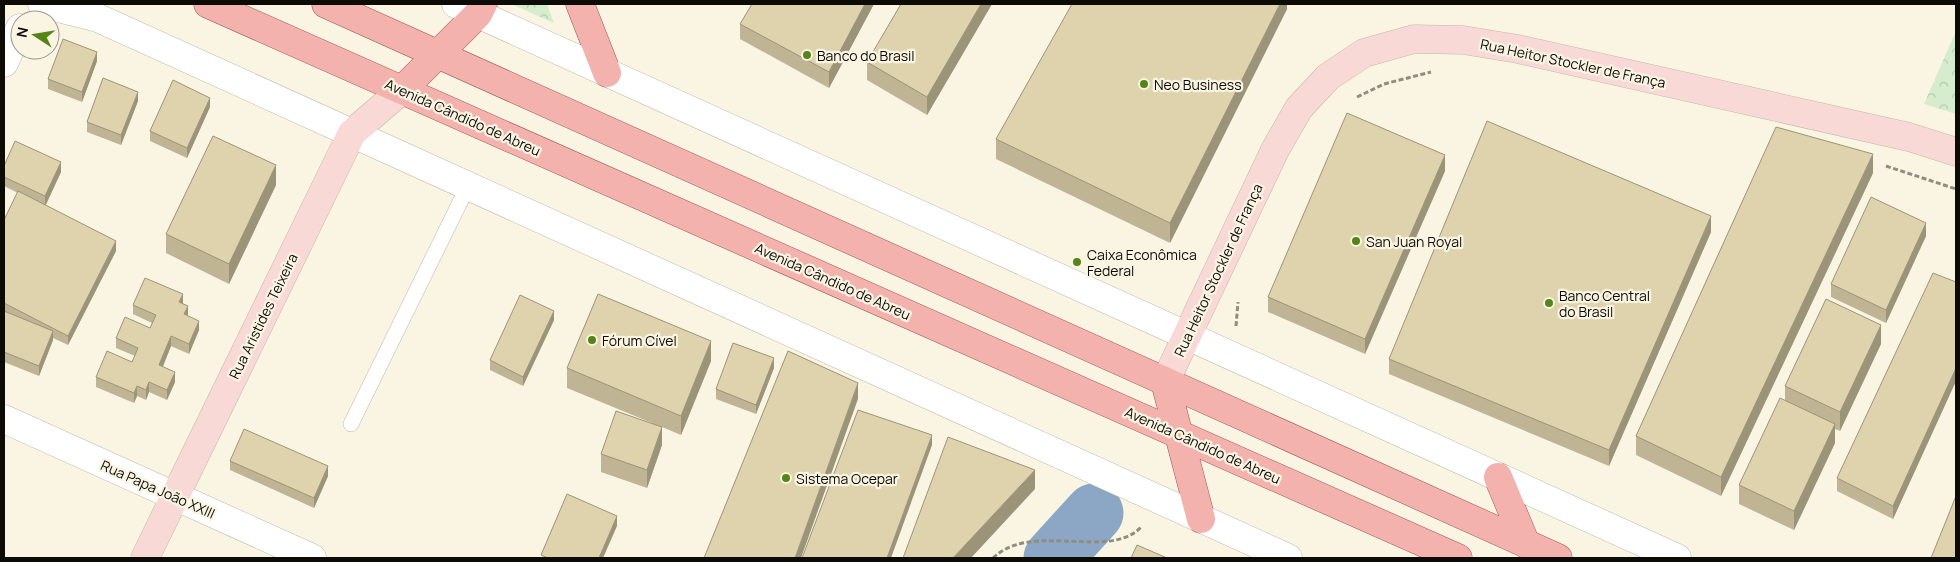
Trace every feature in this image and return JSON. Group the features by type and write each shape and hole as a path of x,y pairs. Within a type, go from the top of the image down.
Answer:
{"main road":[{"name":"Avenida Cândido de Abreu","path":"208,4 1458,558"},
{"path":"326,4 1558,558"},
{"path":"580,4 607,73"},
{"path":"402,90 438,54 472,7"},
{"name":"Rua Heitor Stockler de França","path":"1165,382 1275,150 1300,108 1328,77 1364,53 1414,39 1463,40 1518,49 1909,137 1956,152"},
{"name":"Rua Aristides Teixeira","path":"145,558 352,133 402,90"},
{"path":"1165,382 1201,519"},
{"path":"1498,477 1526,544"}],"street":[{"path":"42,4 98,18 1288,558"},
{"path":"472,7 607,73 1677,558"},
{"path":"4,63 10,50"},
{"name":"Rua Papa João XXIII","path":"4,419 312,558"}],"lane":[{"path":"351,424 468,186"}],"path":[{"path":"1353,99 1384,84 1437,71"},
{"path":"1882,164 1956,188"},
{"path":"1236,325 1239,298"},
{"path":"1124,543 1136,536 1144,523"},
{"path":"993,558 1017,544 1073,547"}],"green space":[{"path":"511,4 547,4 554,23"},
{"path":"1956,31 1956,114 1924,104"}],"building":[{"name":"Banco do Brasil","path":"752,4 865,4 829,72 740,24"},
{"path":"901,4 981,4 927,97 867,62"},
{"name":"Neo Business","path":"1072,4 1280,4 1170,223 996,139"},
{"path":"63,39 97,52 82,92 48,79 55,60 60,60 60,47"},
{"path":"103,78 138,92 121,135 87,122"},
{"path":"173,80 210,98 187,148 150,131"},
{"name":"San Juan Royal","path":"1347,113 1445,155 1365,339 1268,297"},
{"name":"Banco Central do Brasil","path":"1487,121 1711,216 1609,450 1389,359"},
{"path":"1776,127 1873,154 1721,477 1636,436"},
{"path":"213,136 276,165 229,264 166,234"},
{"path":"15,141 61,162 45,196 4,177 4,166"},
{"path":"18,191 116,241 68,336 4,303 4,220"},
{"path":"1871,197 1926,223 1886,310 1831,284"},
{"path":"1933,273 1956,282 1956,368 1893,506 1837,478"},
{"path":"145,278 183,294 179,302 188,306 184,314 199,321 189,344 171,336 159,365 175,372 167,390 149,382 146,390 137,386 134,393 96,377 107,351 132,362 138,348 116,338 125,317 150,328 156,315 133,305"},
{"path":"598,294 711,341 681,416 567,368"},
{"path":"520,295 554,311 523,377 490,360"},
{"path":"1826,299 1881,325 1840,412 1785,386"},
{"path":"4,311 53,331 39,366 4,352"},
{"path":"733,343 774,358 756,405 716,389"},
{"name":"Sistema Ocepar","path":"788,351 858,383 795,558 704,558"},
{"path":"1780,398 1835,424 1794,511 1739,485"},
{"path":"858,410 932,435 887,558 802,558"},
{"path":"616,411 662,427 647,470 601,454"},
{"path":"244,429 328,466 314,498 230,461"},
{"path":"948,437 1035,470 953,558 903,558"},
{"path":"567,494 617,516 599,558 548,558 541,555"},
{"path":"1956,496 1956,558 1931,558"},
{"path":"1137,545 1167,558 1131,558"}],"waterway":[{"path":"1053,558 1094,513"}],"place":[{"name":"Banco do Brasil","path":"807,55"},
{"name":"Neo Business","path":"1144,84"},
{"name":"San Juan Royal","path":"1356,241"},
{"name":"Caixa Econômica Federal","path":"1077,262"},
{"name":"Banco Central do Brasil","path":"1549,303"},
{"name":"Fórum Cível","path":"592,340"},
{"name":"Sistema Ocepar","path":"786,478"}]}
